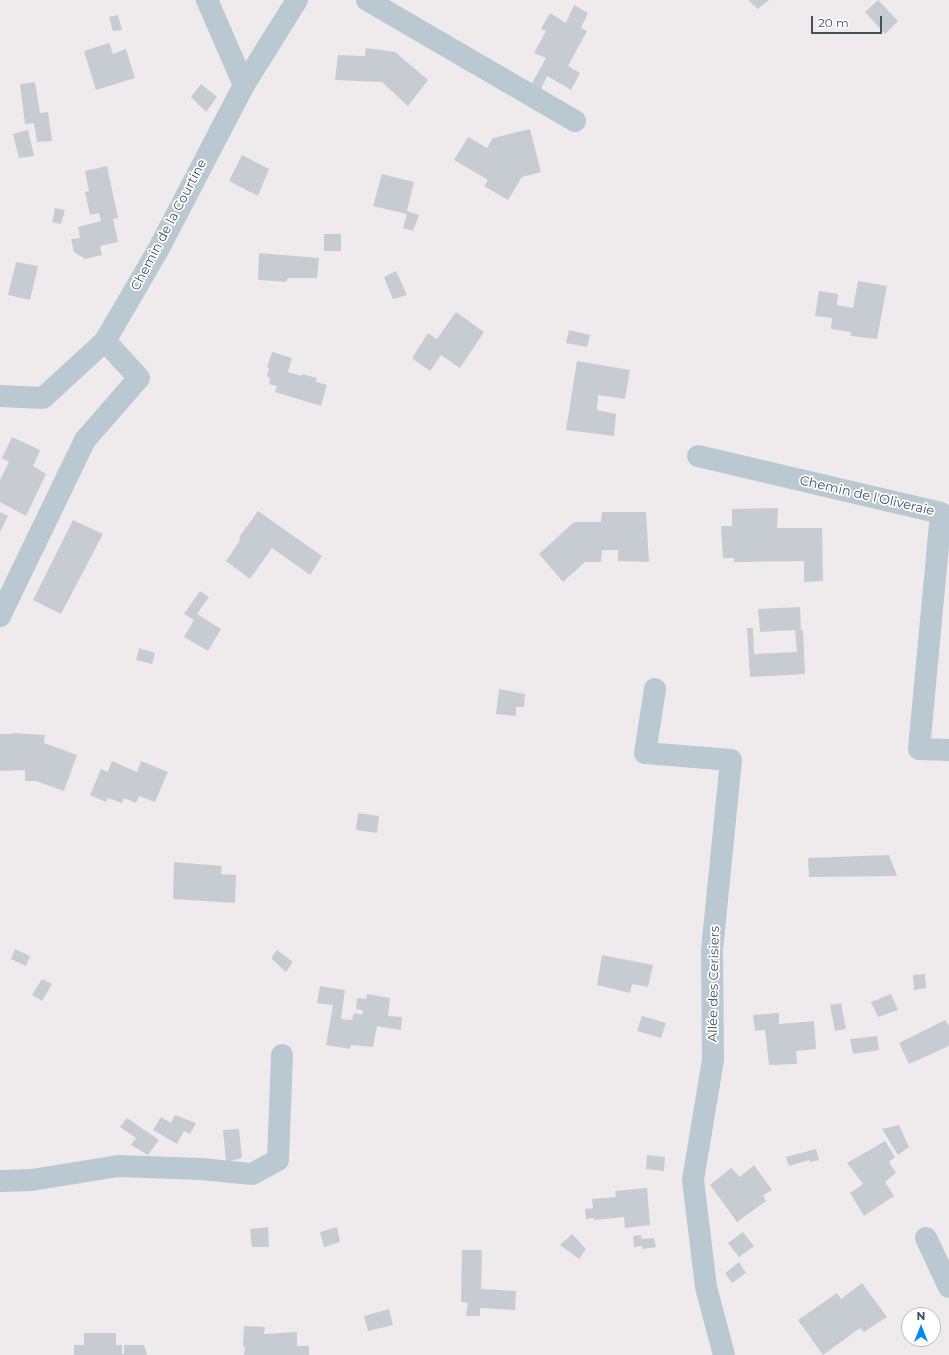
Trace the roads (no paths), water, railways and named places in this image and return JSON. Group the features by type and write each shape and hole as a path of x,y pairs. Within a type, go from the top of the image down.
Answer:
{"street":[{"path":"207,0 244,85"},
{"name":"Chemin de la Courtine","path":"0,396 44,398 105,341 158,250 244,85 297,0"},
{"path":"367,0 575,121"},
{"path":"0,616 85,440 140,378 105,341"},
{"name":"Chemin de l'Oliveraie","path":"698,456 941,513 919,749 949,750"},
{"name":"Allée des Cerisiers","path":"655,689 645,753 731,760 712,950 713,1060 692,1180 706,1287 724,1355"},
{"path":"0,1181 32,1180 118,1166 252,1174 278,1160 282,1055"},
{"path":"926,1238 949,1287"}]}
